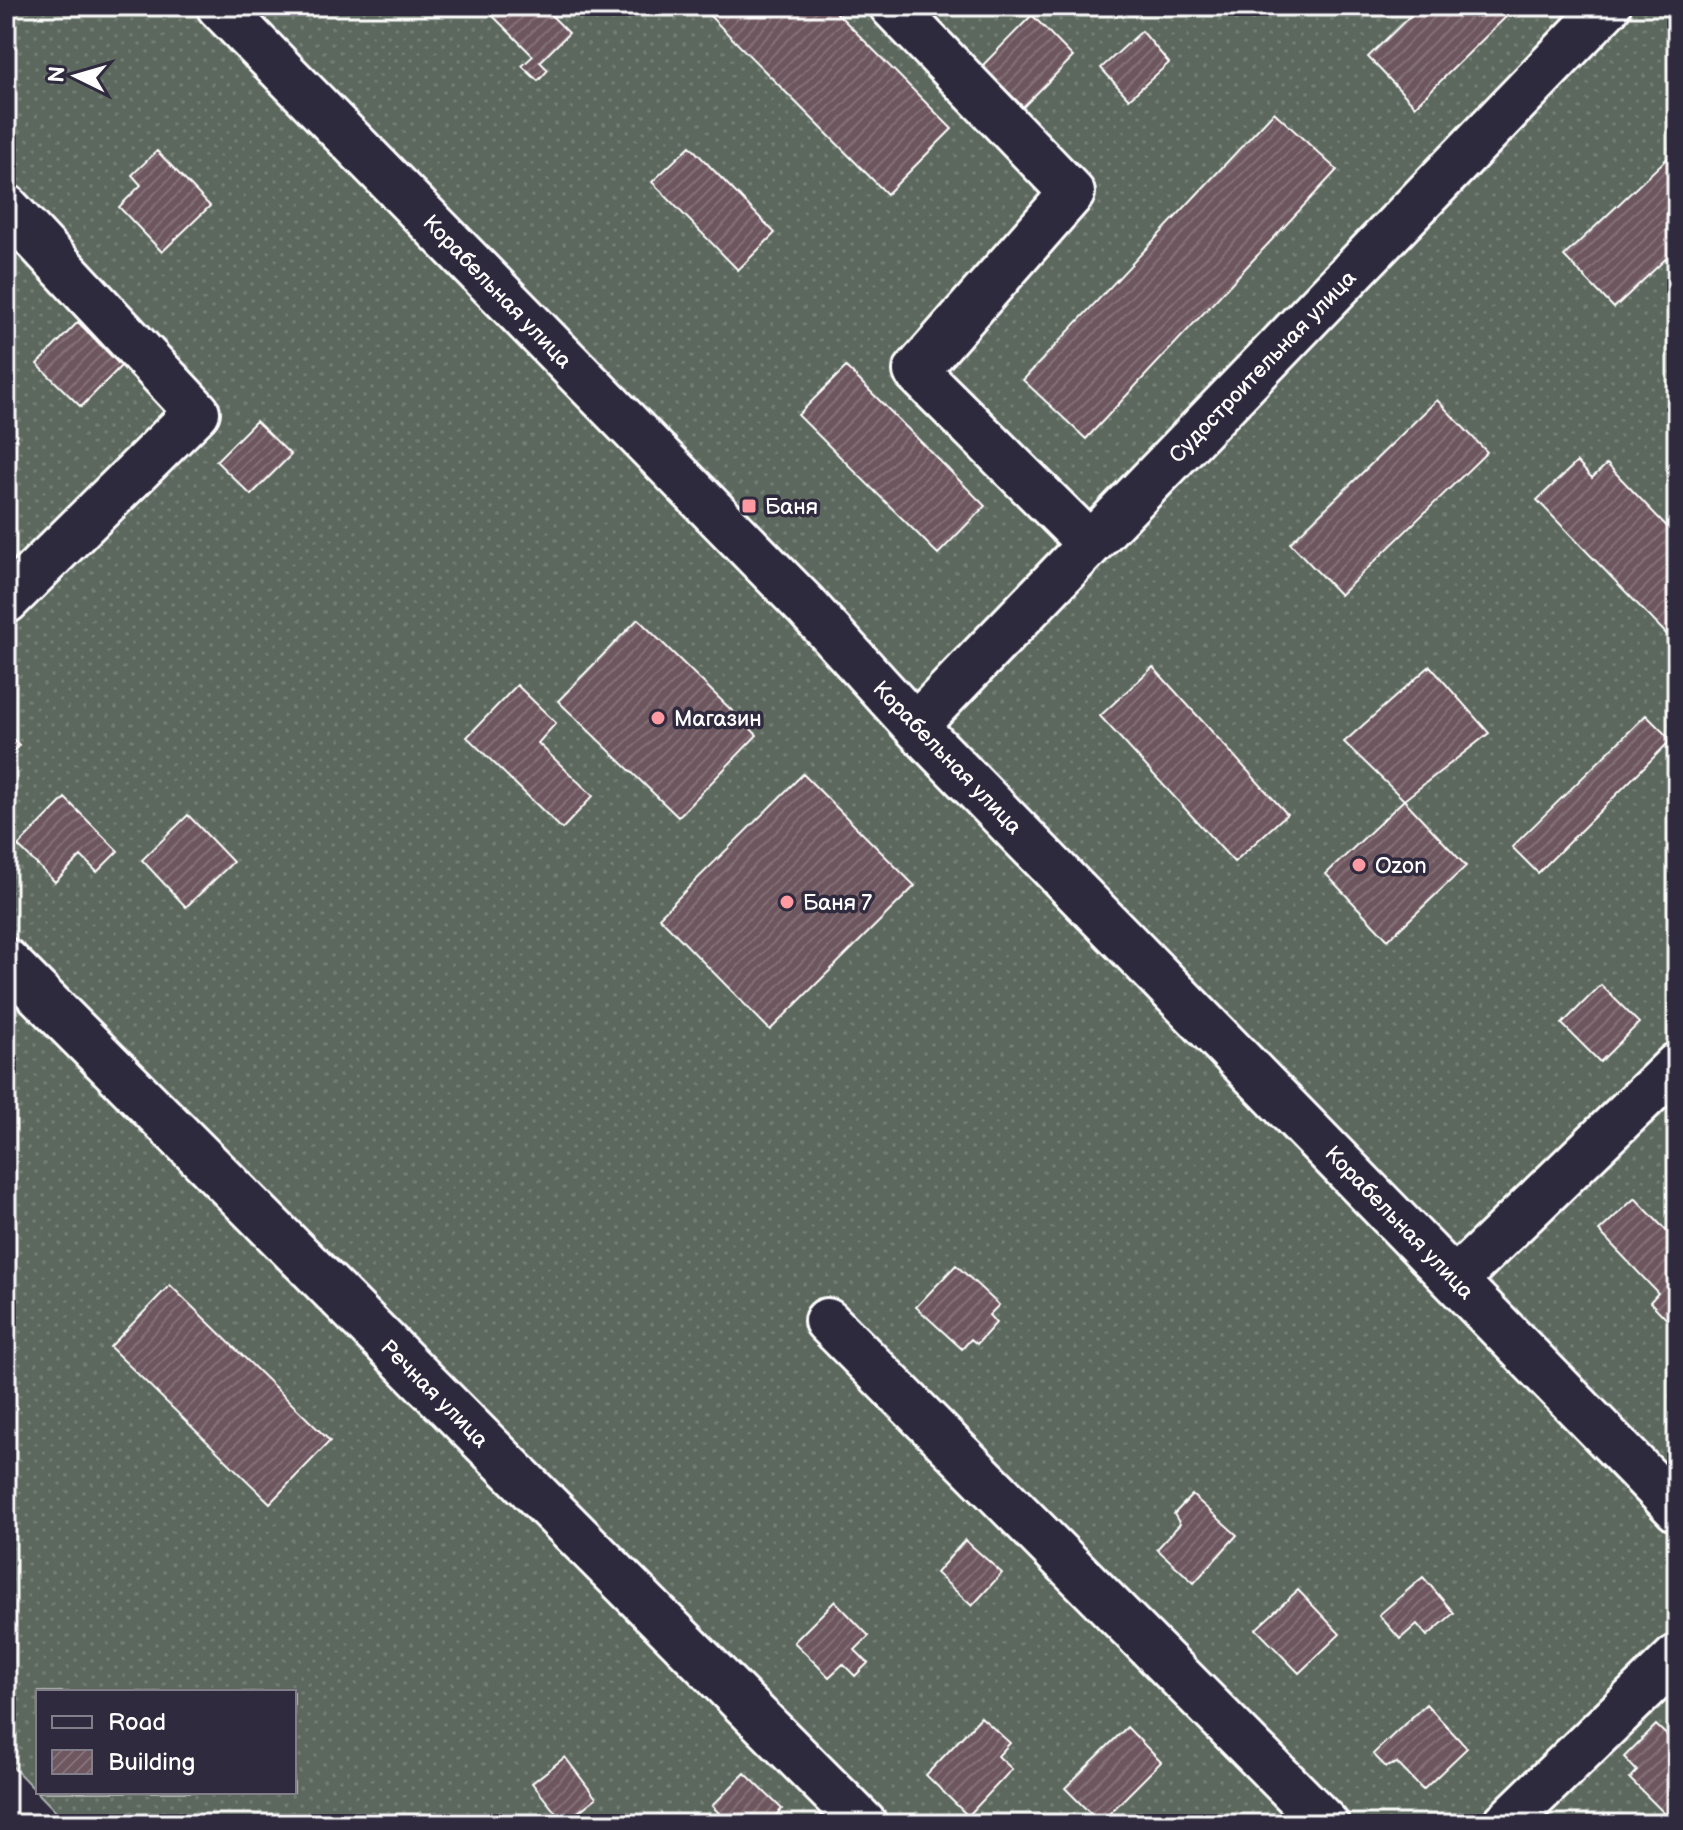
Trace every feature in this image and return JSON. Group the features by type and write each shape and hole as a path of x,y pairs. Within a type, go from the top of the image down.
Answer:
{"street":[{"name":"Корабельная улица","path":"219,6 794,594 915,726 1677,1509"},
{"path":"892,6 1072,193 916,371 1090,544"},
{"name":"Судостроительная улица","path":"915,726 1608,6"},
{"path":"6,207 197,412 6,601"},
{"name":"Речная улица","path":"6,961 864,1824"},
{"path":"1456,1279 1677,1065"},
{"path":"827,1321 1326,1824"},
{"path":"1505,1824 1677,1657"}],"green space":[{"path":"6,6 1677,6 1677,1824 68,1824 39,1794 296,1794 296,1690 36,1690 36,1791 6,1760"}],"building":[{"path":"483,6 542,6 569,33 540,62 548,70 538,81 522,66 533,56"},
{"path":"700,6 830,6 952,129 887,194"},
{"path":"1420,6 1517,6 1415,106 1368,57"},
{"path":"1032,15 1073,57 1023,107 982,66"},
{"path":"1142,31 1169,63 1129,99 1101,68"},
{"path":"6,37 15,46 6,54"},
{"path":"1274,112 1337,170 1086,439 1023,380"},
{"path":"690,146 775,233 738,270 652,182"},
{"path":"1677,149 1677,248 1614,308 1564,256"},
{"path":"157,151 210,206 162,252 119,207 141,185 132,175"},
{"path":"78,322 121,366 81,407 37,364"},
{"path":"846,367 985,506 938,554 798,415"},
{"path":"1437,400 1487,452 1340,595 1290,543"},
{"path":"256,421 291,455 251,495 216,461"},
{"path":"1577,462 1592,478 1607,464 1677,537 1677,645 1537,500"},
{"name":"Магазин","path":"638,619 757,735 678,817 558,701"},
{"path":"1430,666 1489,733 1404,800 1344,742"},
{"path":"1153,667 1287,814 1234,862 1100,716"},
{"path":"517,685 556,723 538,743 593,796 562,829 467,737"},
{"path":"1646,715 1671,740 1538,873 1512,847"},
{"path":"6,732 19,745 6,758"},
{"name":"Баня 7","path":"803,774 915,886 770,1030 659,917"},
{"path":"65,798 118,851 97,872 81,856 55,882 18,846"},
{"path":"1404,800 1466,866 1388,940 1326,874"},
{"path":"188,815 233,862 186,907 142,860"},
{"path":"1601,985 1639,1023 1600,1062 1562,1024"},
{"path":"1635,1198 1677,1242 1677,1330 1650,1302 1658,1293 1599,1231"},
{"path":"956,1265 999,1305 989,1315 996,1323 977,1344 971,1339 962,1349 916,1307"},
{"path":"170,1285 330,1441 270,1503 110,1347"},
{"path":"1192,1495 1237,1535 1194,1583 1157,1549 1180,1524 1174,1514"},
{"path":"965,1540 1002,1573 972,1606 936,1573"},
{"path":"1423,1577 1454,1613 1427,1636 1417,1624 1400,1639 1379,1615"},
{"path":"1298,1590 1340,1634 1299,1673 1256,1629"},
{"path":"835,1601 869,1636 855,1650 868,1663 855,1676 843,1664 829,1677 794,1642"},
{"path":"1426,1704 1467,1748 1423,1790 1397,1763 1386,1767 1373,1754"},
{"path":"981,1717 1010,1743 998,1756 1012,1769 968,1816 926,1775"},
{"path":"1656,1725 1677,1745 1677,1815 1672,1821 1630,1779 1637,1771 1624,1757"},
{"path":"1127,1727 1161,1762 1100,1823 1065,1788"},
{"path":"565,1757 596,1798 564,1823 532,1783"},
{"path":"745,1773 782,1809 767,1824 730,1824 712,1806"}],"place":[{"name":"Баня","path":"749,506"},
{"name":"Магазин","path":"658,718"},
{"name":"Ozon","path":"1359,865"},
{"name":"Баня 7","path":"787,902"}]}
